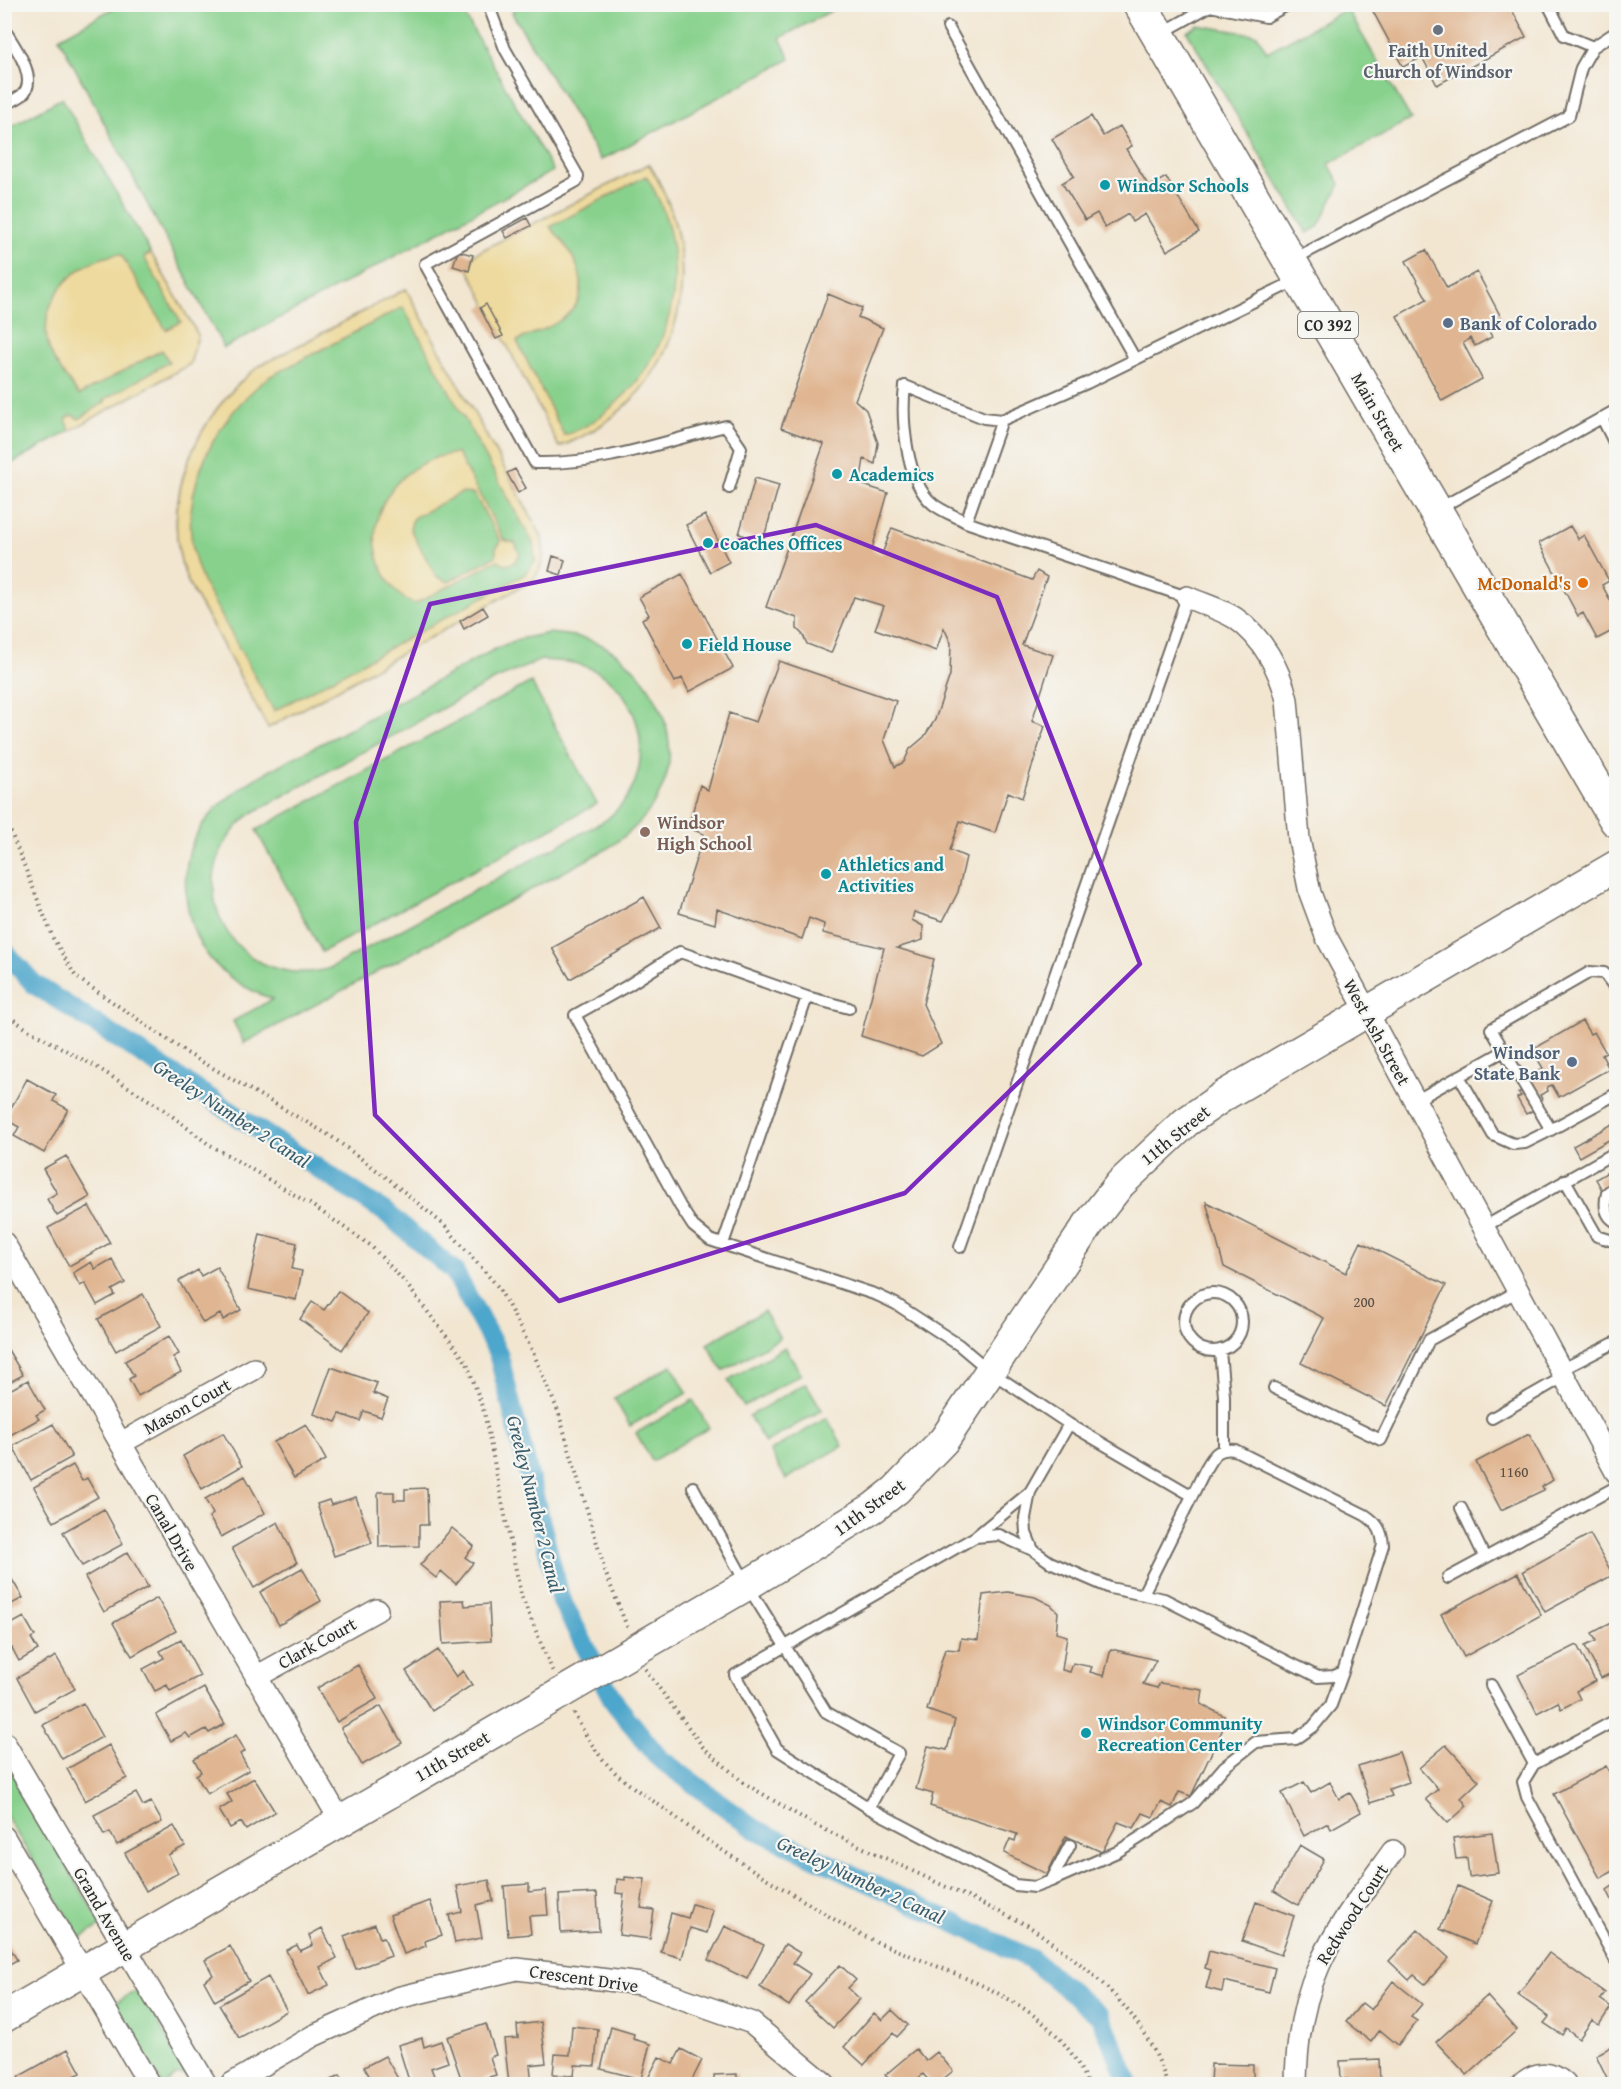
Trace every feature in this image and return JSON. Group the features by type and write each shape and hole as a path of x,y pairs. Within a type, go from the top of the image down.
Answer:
{"main road":[{"name":"Main Street","path":"1140,4 1617,820"}],"street":[{"name":"West Ash Street","path":"1187,597 1235,618 1255,636 1283,684 1289,721 1299,840 1308,883 1326,936 1617,1472"},
{"name":"11th Street","path":"4,2017 747,1585 873,1508 896,1490 944,1440 1088,1225 1120,1184 1151,1152 1186,1122 1225,1095 1617,866"},
{"name":"Canal Drive","path":"4,1243 340,1820"},
{"name":"Mason Court","path":"121,1443 254,1369"},
{"name":"Clark Court","path":"256,1677 377,1610"},
{"name":"Grand Avenue","path":"4,1742 206,2085"},
{"path":"4,1837 149,2085"},
{"name":"Redwood Court","path":"1296,2085 1299,2032 1314,1972 1346,1917 1393,1851"},
{"name":"Crescent Drive","path":"231,2085 312,2036 397,1998 518,1969 641,1984 752,2023 825,2085"},
{"path":"1522,2085 1537,2074 1552,2074 1565,2085"}],"lane":[{"path":"489,4 505,50 578,176 577,181 425,264 535,463 565,464 612,457 726,426 741,448 729,488"},
{"path":"1158,35 1210,6 1266,17 1289,4"},
{"path":"1548,4 1564,35 1593,47"},
{"path":"948,27 1135,359"},
{"path":"4,29 26,68 28,82 24,94 4,105"},
{"path":"960,1247 1187,597 966,522 934,505 921,491 910,460 902,411 905,386 984,418 1002,420 1135,359 1569,116 1581,68 1593,47 1617,32"},
{"path":"1436,510 1617,410"},
{"path":"1602,418 1617,447"},
{"path":"966,522 1002,420"},
{"path":"849,1008 807,997 680,952 627,986 575,1015 686,1216 705,1236 878,1295 959,1345 991,1372 1069,1424 1191,1495"},
{"path":"1551,1130 1491,1029 1590,972 1604,973 1617,989"},
{"path":"723,1244 807,997"},
{"path":"1415,1101 1504,1051"},
{"path":"1459,1076 1487,1126 1499,1140 1513,1144 1525,1143 1617,1094"},
{"path":"1484,1227 1617,1152"},
{"path":"1565,1180 1597,1236 1617,1242"},
{"path":"1617,1186 1607,1193 1605,1207 1611,1220 1617,1222"},
{"path":"1274,1388 1381,1440 1429,1340 1518,1291"},
{"path":"1204,1294 1224,1295 1233,1300 1242,1316 1240,1334 1228,1347 1220,1351 1202,1349 1193,1344 1184,1326 1188,1306 1204,1294"},
{"path":"1492,1418 1617,1342"},
{"path":"1220,1351 1224,1396 1224,1448"},
{"path":"1033,1550 1026,1533 1025,1518 1030,1492 1069,1424"},
{"path":"1030,1492 975,1537 735,1675 777,1749 869,1808 1015,1885 1035,1887 1117,1852 1193,1803 1224,1767 1256,1742 1296,1739 1313,1727 1331,1705 1343,1672 1383,1545 1382,1532 1374,1520 1365,1515 1235,1450 1224,1448 1215,1453 1191,1495 1143,1593"},
{"path":"693,1487 747,1585 826,1712 899,1753 869,1808"},
{"path":"1448,1578 1617,1487"},
{"path":"1461,1508 1485,1558"},
{"path":"975,1537 999,1535 1033,1550 1050,1562 1110,1588 1164,1599 1317,1677 1334,1676 1343,1672"},
{"path":"1491,1685 1534,1764"},
{"path":"1616,1721 1534,1764 1523,1782 1527,1797 1617,1960"},
{"path":"1051,1881 1070,1845"}],"path":[{"path":"4,815 53,938 76,978 187,1053 349,1149 444,1225 499,1288 532,1350 558,1411 606,1574 636,1650 650,1679 703,1748 744,1783 815,1825 1027,1925 1109,1988 1143,2029 1167,2085"},
{"path":"4,1013 30,1031 95,1066 163,1109 207,1143 310,1204 370,1245 404,1281 466,1363 484,1412 522,1595 541,1648 563,1692 586,1737 607,1764 634,1789 708,1844 862,1935 965,1977 1011,2000 1058,2036 1081,2068 1087,2085"}],"highlighted area":[{"path":"816,525 997,597 1140,964 905,1193 559,1301 375,1115 356,822 430,604"}],"green space":[{"path":"119,5 459,5 553,171 224,348 59,38"},
{"path":"518,5 842,5 780,38 790,59 601,160 512,13"},
{"path":"1347,9 1411,119 1329,164 1340,184 1318,227 1307,233 1187,32 1198,25 1257,35 1267,52"},
{"path":"62,98 198,335 190,364 5,467 5,130"},
{"path":"649,164 669,205 680,247 681,289 674,328 658,365 633,398 600,426 559,447 473,255"},
{"path":"406,289 541,535 543,553 541,564 533,580 268,728 193,593 185,574 178,545 177,516 180,488 201,433 217,408 258,367"},
{"path":"549,633 586,639 606,647 623,658 637,673 660,708 667,728 668,768 662,788 652,807 631,831 605,850 244,1043 233,1021 273,999 232,979 210,959 195,933 188,907 186,873 190,850 199,830 226,799 263,774 495,649 519,639","holes":["541,660 587,667 604,676 629,704 640,741 640,760 636,779 628,796 612,815 328,969 293,972 263,963 239,947 222,923 214,896 216,867 228,838 252,813 492,681"]},
{"path":"531,682 597,804 322,952 256,830"},
{"path":"764,1311 780,1338 723,1371 707,1344"},
{"path":"785,1347 801,1374 744,1407 728,1380"},
{"path":"672,1365 687,1393 630,1426 614,1398"},
{"path":"806,1383 822,1410 765,1443 749,1416"},
{"path":"693,1400 709,1428 652,1461 636,1433"},
{"path":"827,1418 843,1446 786,1479 770,1451"},
{"path":"4,1759 100,1922 99,1927 80,1938 5,1814"},
{"path":"139,1989 187,2074 176,2075 166,2084 162,2084 115,2003"}],"sand":[{"path":"649,164 669,205 680,247 681,289 674,328 658,365 633,398 600,426 559,447 469,271 473,255","holes":["646,176 661,204 670,234 674,265 673,296 666,326 654,355 637,381 610,409 585,426 564,435 517,341 559,321 571,311 579,299 580,274 568,249 550,227"]},
{"path":"151,253 198,335 190,364 70,431 66,419 72,415 79,419 105,402 104,400 169,362 162,350 79,395 60,368 49,347 47,323 50,307 66,281 78,271 106,257 121,254 166,330 181,322 144,257"},
{"path":"406,289 541,535 543,547 543,558 533,580 268,728 187,580 178,545 177,516 180,488 201,433 217,408 258,367","holes":["403,307 533,543 535,562 524,575 274,711 202,580 193,546 191,519 194,491 202,465 214,439 248,395 269,377"]},
{"path":"457,453 504,540 515,543 520,555 513,563 506,565 498,560 415,604 400,596 384,573 377,552 375,531 388,494 417,466","holes":["461,493 474,494 501,542 496,548 496,556 448,582 436,576 410,529 413,518"]}],"building":[{"path":"1369,4 1509,4 1526,37 1437,85 1422,57 1403,67"},
{"name":"Windsor Schools","path":"1091,116 1103,136 1120,126 1132,146 1126,149 1149,187 1166,177 1199,232 1167,251 1145,214 1132,222 1128,214 1105,228 1097,213 1085,220 1062,183 1074,176 1052,139"},
{"path":"527,218 531,226 507,238 503,231"},
{"name":"Bank of Colorado","path":"1426,250 1447,288 1477,272 1502,319 1487,327 1492,337 1475,346 1470,338 1463,343 1482,379 1442,401 1397,316 1427,299 1406,261"},
{"path":"458,251 473,255 469,271 453,266"},
{"path":"828,294 862,308 858,317 883,328 855,400 866,410 878,443 875,464 864,459 860,484 888,493 872,549 882,554 892,528 1032,580 1037,571 1047,577 1022,645 1053,655 1032,721 1045,726 1022,798 1008,792 995,833 960,821 950,850 966,857 958,892 943,921 914,912 912,920 923,926 923,940 897,948 934,959 923,1004 941,1044 922,1056 861,1036 884,948 823,933 824,924 809,918 802,939 717,909 715,924 679,913 704,834 688,828 700,785 708,790 729,713 756,722 779,661 896,701 884,740 895,767 904,762 910,749 924,737 935,720 950,675 951,643 944,628 936,651 875,629 884,606 854,597 831,653 807,644 797,629 797,618 766,607 824,444 781,428"},
{"path":"486,304 503,336 496,339 480,308"},
{"path":"515,469 526,488 518,493 507,473"},
{"path":"755,478 779,485 763,541 739,534"},
{"name":"Coaches Offices","path":"705,515 729,562 710,572 686,525"},
{"name":"McDonald's","path":"1570,526 1578,539 1584,535 1609,581 1602,585 1616,611 1616,629 1597,639 1583,613 1578,616 1539,543"},
{"path":"553,556 565,560 561,575 549,571"},
{"name":"Field House","path":"682,574 733,668 689,692 682,678 675,682 642,619 649,615 639,597"},
{"path":"483,607 488,615 464,629 460,621"},
{"path":"644,897 661,928 570,979 552,948"},
{"name":"Windsor State Bank","path":"1582,1021 1590,1034 1594,1032 1606,1053 1602,1055 1609,1069 1559,1097 1552,1085 1547,1087 1548,1091 1540,1095 1542,1099 1534,1104 1536,1109 1526,1114 1517,1098 1521,1096 1518,1093 1527,1088 1524,1084 1534,1079 1531,1075 1543,1068 1532,1050"},
{"path":"27,1079 56,1095 53,1101 68,1109 44,1153 14,1136 19,1127 5,1119"},
{"path":"1616,1122 1616,1136 1579,1157 1573,1146"},
{"path":"66,1156 90,1197 57,1216 47,1199 57,1193 43,1169"},
{"path":"1616,1167 1616,1181 1602,1190 1596,1179"},
{"path":"1206,1202 1346,1273 1361,1242 1446,1285 1386,1406 1301,1363 1324,1318 1224,1267"},
{"path":"89,1206 110,1243 69,1266 48,1228"},
{"path":"260,1234 297,1243 292,1269 302,1271 296,1300 248,1289"},
{"path":"112,1259 125,1283 112,1290 115,1295 97,1305 85,1283 80,1286 73,1273 91,1262 95,1269"},
{"path":"217,1267 241,1310 223,1320 220,1314 203,1323 179,1281 198,1270 201,1276"},
{"path":"338,1291 368,1313 342,1350 300,1319 312,1302 324,1310"},
{"path":"143,1294 161,1326 116,1351 98,1319"},
{"path":"169,1336 179,1354 173,1357 181,1372 138,1396 129,1379 134,1376 125,1361"},
{"path":"4,1343 23,1375 4,1385"},
{"path":"331,1367 377,1383 373,1393 388,1399 381,1417 364,1411 360,1421 340,1414 336,1422 314,1414"},
{"path":"28,1380 45,1410 36,1415 39,1419 5,1438 4,1393"},
{"path":"53,1424 72,1457 31,1480 13,1446"},
{"path":"306,1424 326,1460 294,1478 274,1442"},
{"path":"223,1433 242,1466 202,1489 183,1456"},
{"path":"1529,1434 1553,1480 1542,1486 1544,1490 1501,1510 1476,1462"},
{"path":"73,1465 82,1481 87,1478 98,1497 54,1522 34,1487"},
{"path":"245,1476 265,1513 221,1537 209,1517 213,1514 205,1499"},
{"path":"427,1488 428,1525 419,1525 419,1546 379,1547 378,1492 394,1492 394,1500 405,1500 405,1489"},
{"path":"356,1497 372,1543 334,1556 317,1504 329,1500 331,1505"},
{"path":"104,1509 123,1544 82,1566 63,1532"},
{"path":"278,1522 297,1563 254,1588 232,1548"},
{"path":"452,1528 474,1546 465,1557 473,1563 456,1584 441,1571 436,1578 420,1565"},
{"path":"1590,1534 1613,1575 1545,1612 1523,1571"},
{"path":"128,1552 148,1587 104,1612 85,1577"},
{"path":"4,1566 23,1598 4,1608"},
{"path":"302,1568 321,1601 279,1625 260,1592"},
{"path":"1518,1573 1541,1615 1464,1657 1441,1614"},
{"name":"Windsor Community Recreation Center","path":"1008,1592 1035,1597 1051,1605 1058,1612 1056,1633 1067,1636 1062,1670 1070,1672 1073,1663 1092,1667 1090,1672 1104,1676 1111,1649 1156,1660 1143,1684 1157,1688 1160,1683 1203,1690 1201,1704 1228,1718 1191,1796 1179,1792 1172,1807 1161,1802 1153,1817 1143,1813 1134,1828 1118,1822 1102,1852 1066,1836 1047,1874 1004,1853 1010,1839 1015,1841 1017,1834 930,1806 933,1794 916,1789 928,1746 947,1750 955,1720 927,1710 945,1649 959,1650 961,1638 978,1640 983,1595"},
{"path":"157,1598 176,1631 132,1656 113,1623"},
{"path":"464,1600 465,1606 489,1604 491,1641 443,1644 440,1601"},
{"path":"24,1617 35,1636 31,1638 38,1650 19,1661 12,1648 4,1652 4,1628"},
{"path":"1616,1620 1616,1671 1601,1678 1585,1646 1596,1641 1592,1633"},
{"path":"181,1640 200,1676 170,1691 167,1685 155,1691 143,1669 164,1658 160,1651"},
{"path":"1577,1645 1595,1681 1576,1691 1580,1699 1561,1709 1558,1702 1537,1713 1518,1675"},
{"path":"438,1650 456,1677 463,1671 472,1685 432,1711 406,1671"},
{"path":"56,1656 75,1689 35,1711 17,1678"},
{"path":"358,1665 377,1699 337,1722 317,1688"},
{"path":"204,1688 225,1724 209,1733 206,1729 190,1738 186,1733 171,1741 156,1715"},
{"path":"83,1703 102,1737 62,1759 43,1725"},
{"path":"381,1706 402,1743 362,1765 341,1728"},
{"path":"236,1735 245,1751 240,1754 249,1770 207,1794 196,1775 201,1772 194,1759"},
{"path":"109,1745 127,1778 85,1801 67,1769"},
{"path":"1446,1745 1479,1781 1461,1798 1467,1806 1448,1823 1426,1799 1438,1789 1419,1768"},
{"path":"1399,1752 1409,1782 1389,1789 1392,1796 1370,1803 1358,1766"},
{"path":"1606,1766 1616,1786 1616,1869 1600,1878 1554,1794"},
{"path":"254,1778 275,1812 246,1830 241,1822 230,1828 219,1810 232,1802 227,1794"},
{"path":"1304,1782 1311,1793 1330,1782 1339,1799 1350,1793 1361,1812 1331,1829 1328,1823 1304,1836 1282,1793"},
{"path":"136,1793 143,1806 151,1802 162,1822 117,1845 110,1832 104,1835 94,1815"},
{"path":"174,1826 185,1846 168,1855 178,1873 146,1891 125,1853"},
{"path":"1492,1833 1498,1873 1469,1877 1467,1858 1456,1859 1453,1838"},
{"path":"1300,1845 1324,1859 1298,1905 1274,1891"},
{"path":"625,1877 645,1879 641,1908 654,1910 650,1939 619,1935 624,1894 616,1893 617,1879 625,1880"},
{"path":"489,1880 493,1901 476,1905 482,1938 455,1943 449,1915 462,1912 457,1886"},
{"path":"529,1884 529,1892 546,1890 548,1915 529,1916 531,1934 508,1936 504,1886"},
{"path":"1616,1884 1616,1908 1607,1890"},
{"path":"1458,1886 1493,1901 1475,1944 1440,1929"},
{"path":"597,1893 599,1931 561,1933 559,1895"},
{"path":"430,1901 442,1935 425,1941 426,1946 404,1954 390,1915"},
{"path":"1256,1902 1294,1916 1281,1955 1242,1941"},
{"path":"692,1904 713,1910 707,1933 690,1928 682,1958 661,1952 671,1913 688,1918"},
{"path":"375,1924 380,1938 384,1937 391,1956 356,1969 344,1936"},
{"path":"725,1926 764,1945 747,1979 708,1960"},
{"path":"322,1928 337,1958 320,1967 329,1985 308,1995 286,1950 297,1945 300,1951 313,1945 309,1935"},
{"path":"1418,1930 1449,1958 1425,1984 1414,1975 1409,1980 1389,1961"},
{"path":"4,1937 17,1960 4,1967"},
{"path":"785,1944 800,1953 793,1963 810,1974 789,2006 760,1987"},
{"path":"230,1946 249,1981 215,2001 204,1981 213,1975 205,1960"},
{"path":"1209,1951 1275,1968 1269,1992 1224,1981 1222,1992 1206,1988 1211,1970 1205,1968"},
{"path":"1549,1953 1605,1993 1600,1999 1611,2007 1599,2025 1592,2020 1579,2039 1566,2029 1562,2035 1544,2023 1549,2017 1518,1995"},
{"path":"840,1965 856,1980 848,1988 860,1999 833,2028 805,2002"},
{"path":"268,1977 287,2011 239,2038 219,2005"},
{"path":"1393,1981 1422,2004 1411,2017 1417,2021 1398,2045 1380,2030 1371,2042 1346,2022 1362,2003 1371,2010"},
{"path":"1487,1996 1517,2030 1467,2075 1436,2042"},
{"path":"892,2010 908,2025 897,2037 893,2033 864,2065 844,2047 874,2013 882,2020"},
{"path":"541,2022 546,2063 530,2065 532,2084 509,2084 504,2039 518,2038 517,2025"},
{"path":"486,2024 496,2055 490,2057 496,2075 482,2079 483,2084 463,2084 447,2037"},
{"path":"572,2026 598,2029 595,2066 575,2065 574,2076 553,2074 555,2054 570,2055"},
{"path":"611,2027 634,2034 633,2039 650,2044 641,2079 601,2069"},
{"path":"422,2038 424,2047 441,2041 448,2062 431,2068 436,2081 410,2084 398,2045"},
{"path":"1616,2044 1616,2084 1610,2084 1596,2055"},
{"path":"68,2049 81,2073 74,2076 79,2084 23,2084 18,2077"},
{"path":"681,2049 702,2060 690,2084 645,2084 659,2057 673,2064"},
{"path":"916,2049 926,2061 937,2052 953,2071 937,2084 932,2084 923,2074 912,2084 894,2084 885,2075"},
{"path":"385,2056 401,2084 374,2084 364,2067"},
{"path":"1379,2059 1380,2084 1348,2084 1348,2079 1341,2079 1340,2061"},
{"path":"1211,2064 1253,2065 1253,2084 1210,2084"},
{"path":"737,2074 737,2084 714,2084 714,2075"},
{"path":"340,2075 346,2084 323,2084"},
{"path":"1474,2081 1475,2084 1448,2084 1448,2083"}],"waterway":[{"name":"Greeley Number 2 Canal","path":"4,951 34,984 385,1212 454,1271 498,1353 560,1598 614,1702 659,1758 755,1829 1031,1959 1101,2017 1129,2084"}],"place":[{"name":"Faith United Church of Windsor","path":"1438,30"},
{"name":"Windsor Schools","path":"1105,185"},
{"name":"Bank of Colorado","path":"1448,323"},
{"name":"Academics","path":"837,474"},
{"name":"Coaches Offices","path":"708,543"},
{"name":"McDonald's","path":"1583,583"},
{"name":"Field House","path":"687,644"},
{"name":"Windsor High School","path":"645,832"},
{"name":"Athletics and Activities","path":"826,874"},
{"name":"Windsor State Bank","path":"1572,1062"},
{"name":"Windsor Community Recreation Center","path":"1086,1733"}]}
